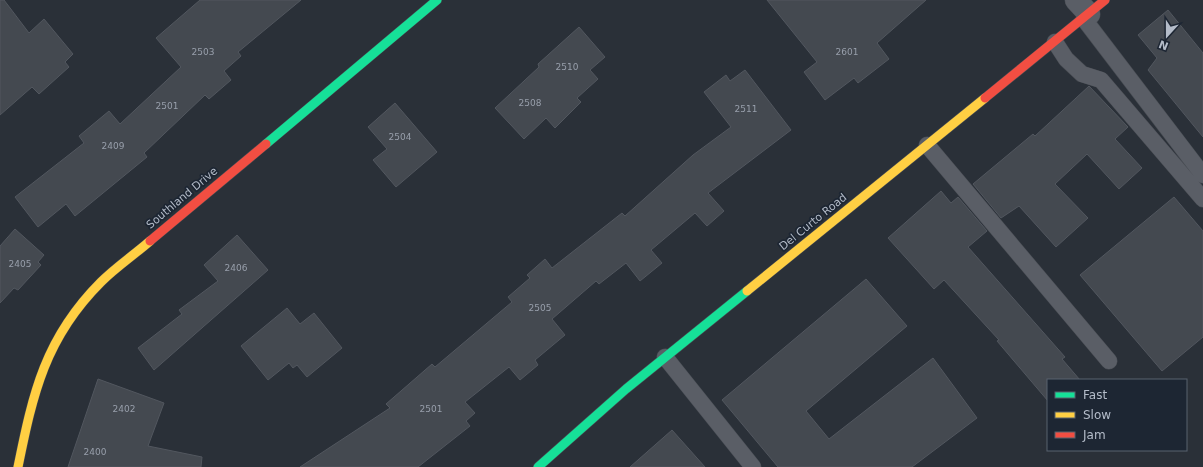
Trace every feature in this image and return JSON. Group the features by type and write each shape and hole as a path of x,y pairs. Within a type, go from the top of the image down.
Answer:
{"street":[{"name":"Southland Drive","path":"18,467 31,404 47,357 72,314 101,282 436,0"},
{"name":"Del Curto Road","path":"538,467 626,389 1054,42 1083,11 1105,0"}],"lane":[{"path":"1083,11 1203,174"},
{"path":"1054,42 1066,58 1082,74 1101,80 1203,199"},
{"path":"927,145 1109,361"},
{"path":"666,357 753,467"}],"building":[{"path":"0,0 4,0 29,33 44,19 73,54 65,62 69,67 39,94 32,87 0,115"},
{"path":"200,0 301,0 238,52 241,56 224,71 231,80 209,99 205,95 144,153 147,157 75,216 66,204 38,227 15,197 84,143 79,136 109,111 120,124 181,67 156,38"},
{"path":"767,0 926,0 877,43 889,59 858,83 854,78 825,100 804,72 817,62"},
{"path":"1168,10 1203,53 1203,137 1148,70 1157,58 1138,35"},
{"path":"579,27 605,57 590,70 598,79 577,98 581,102 555,128 546,118 524,139 495,108 539,67 538,64"},
{"path":"745,70 791,130 708,193 724,211 707,226 695,213 651,250 662,263 640,281 626,263 599,284 596,281 552,319 565,335 535,360 538,365 520,380 509,367 465,402 475,413 466,421 470,426 418,467 300,467 390,408 386,404 432,364 435,367 512,302 508,297 530,278 527,275 545,259 552,268 622,213 625,216 693,155 731,127 704,92 726,75 730,81"},
{"path":"1089,86 1128,127 1115,139 1142,168 1119,189 1087,154 1055,184 1088,218 1056,247 1019,206 1001,218 973,184 1033,134 1035,136"},
{"path":"395,103 437,152 396,187 373,160 387,149 368,127"},
{"path":"941,191 951,203 958,197 987,231 968,247 1065,357 1062,359 1079,379 1047,379 1047,400 997,341 999,340 944,280 934,289 888,238"},
{"path":"1174,197 1203,231 1203,337 1162,371 1080,275"},
{"path":"15,229 44,255 38,262 41,265 18,290 14,288 0,303 0,246"},
{"path":"237,235 268,270 154,370 138,348 182,314 179,310 218,281 204,265"},
{"path":"866,279 907,326 806,411 829,439 933,358 977,418 912,467 778,467 722,400"},
{"path":"287,308 300,324 314,313 342,348 307,377 297,365 293,368 289,363 268,380 241,346"},
{"path":"98,379 164,403 148,446 202,457 201,467 68,467"},
{"path":"672,430 705,467 630,467"}],"traffic: fast":[{"path":"266,144 437,0"},
{"path":"538,467 626,389 747,291"}],"traffic: slow":[{"path":"747,291 985,98"},
{"path":"18,467 29,415 36,391 54,346 82,303 101,282 150,241"}],"traffic: jam":[{"path":"985,98 1105,0"},
{"path":"150,241 266,144"}]}
